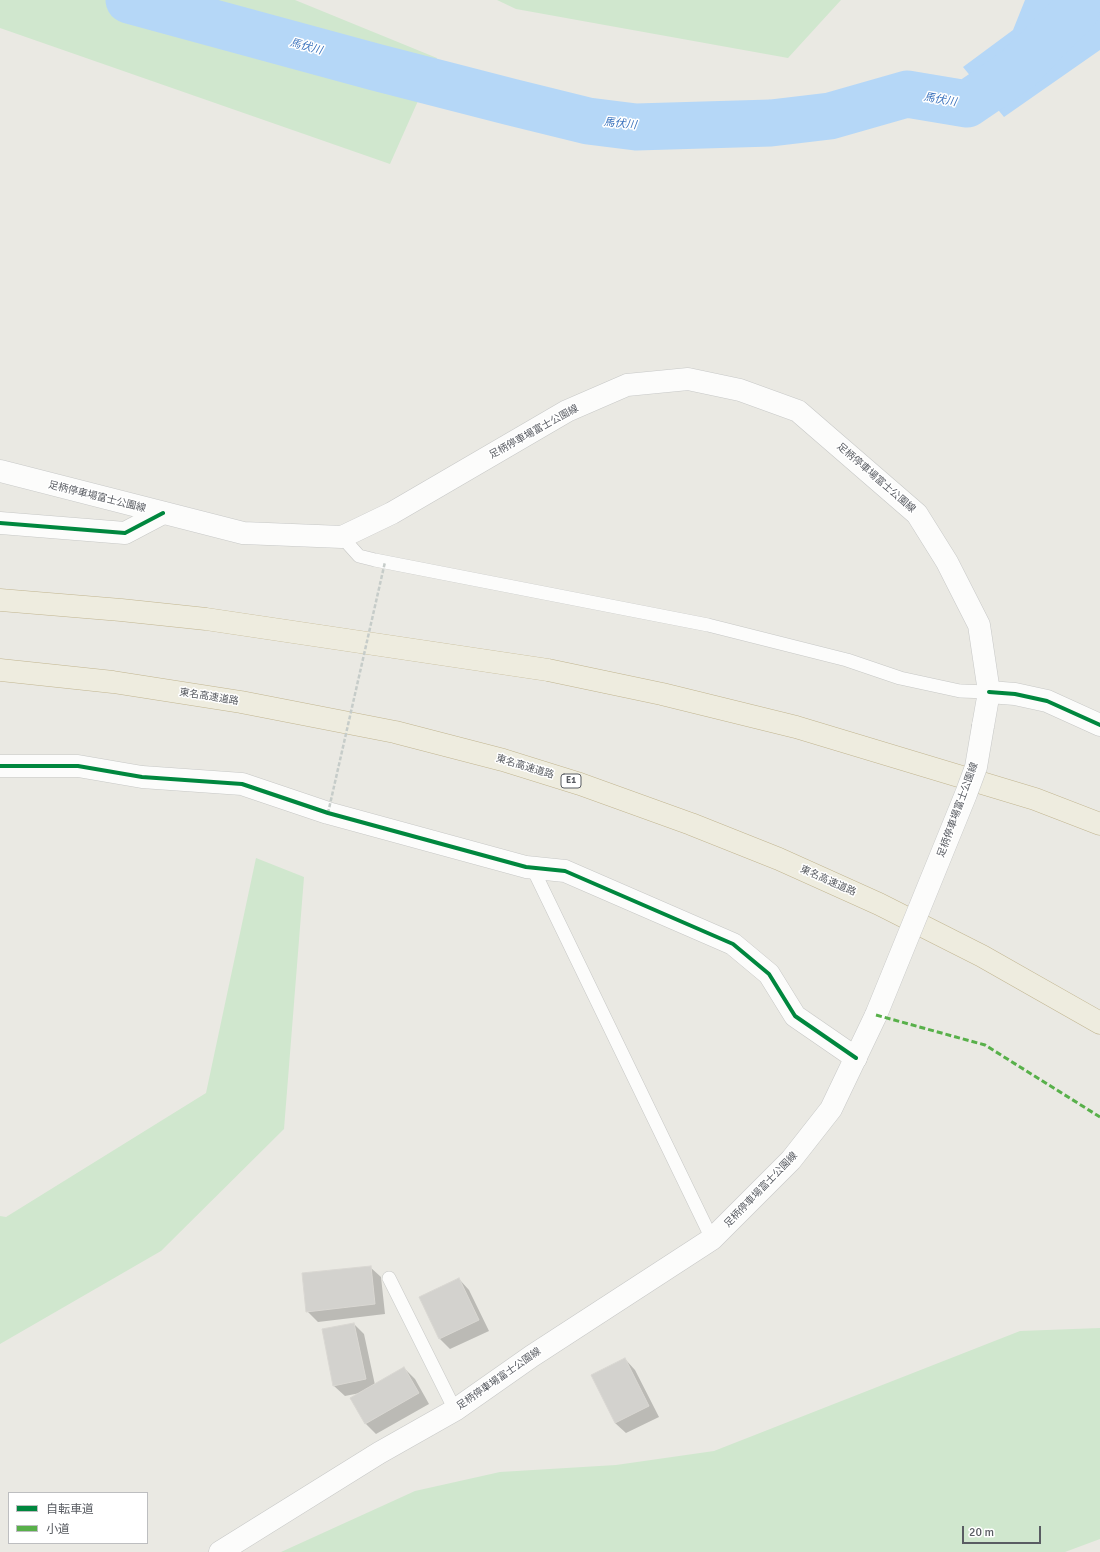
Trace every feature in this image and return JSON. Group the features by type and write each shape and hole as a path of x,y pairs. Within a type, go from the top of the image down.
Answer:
{"highway":[{"path":"0,600 113,609 206,619 548,670 662,694 796,727 1035,799 1100,824"},
{"name":"東名高速道路","path":"0,670 113,682 256,705 395,732 502,760 573,782 699,827 778,859 879,904 982,956 1100,1023"}],"main road":[{"name":"足柄停車場富士公園線","path":"0,471 244,533 342,537 392,513 567,411 627,385 688,379 740,390 798,411 918,514 947,562 978,625 989,692 976,767 876,1015 856,1058 831,1109 791,1160 712,1239 532,1356 455,1410 379,1453 220,1552"},
{"path":"0,523 125,533 164,513"},
{"path":"989,692 1015,694 1047,701 1100,725"},
{"path":"0,766 78,766 142,777 242,784 328,813 532,867 565,871 733,944 769,974 795,1016 856,1058"}],"lane":[{"path":"342,537 359,556 708,625 847,660 900,678 960,691 989,692"},
{"path":"532,867 712,1239"},
{"path":"389,1278 455,1410"}],"path":[{"path":"328,813 385,562"}],"green space":[{"path":"0,0 295,0 437,58 390,164 0,28"},
{"path":"497,0 841,0 788,58 516,9"},
{"path":"256,858 304,877 284,1129 161,1251 0,1344 0,1216 6,1217 206,1093"},
{"path":"1100,1328 1100,1539 1065,1552 281,1552 415,1491 500,1472 616,1465 714,1451 1020,1331"}],"water":[{"path":"1025,0 1100,0 1100,50 1004,117 963,67 1013,30"}],"building":[{"path":"371,1266 375,1304 306,1312 302,1273"},
{"path":"459,1278 479,1320 439,1339 419,1297"},
{"path":"354,1323 366,1379 333,1386 322,1329"},
{"path":"625,1358 649,1406 615,1423 591,1375"},
{"path":"404,1367 419,1393 365,1424 350,1398"}],"waterway":[{"name":"馬伏川","path":"129,0 375,67 511,102 588,121 636,127 771,123 830,116 907,94 967,104 1017,70 1076,10 1078,0"}],"marked path":[{"path":"876,1015 985,1045 1100,1117"}],"cycle path":[{"path":"0,523 125,533 163,513"},
{"path":"989,692 1015,694 1047,701 1100,725"},
{"path":"0,766 78,766 142,777 242,784 328,813 526,867 565,871 733,944 769,974 795,1016 856,1058"}]}
